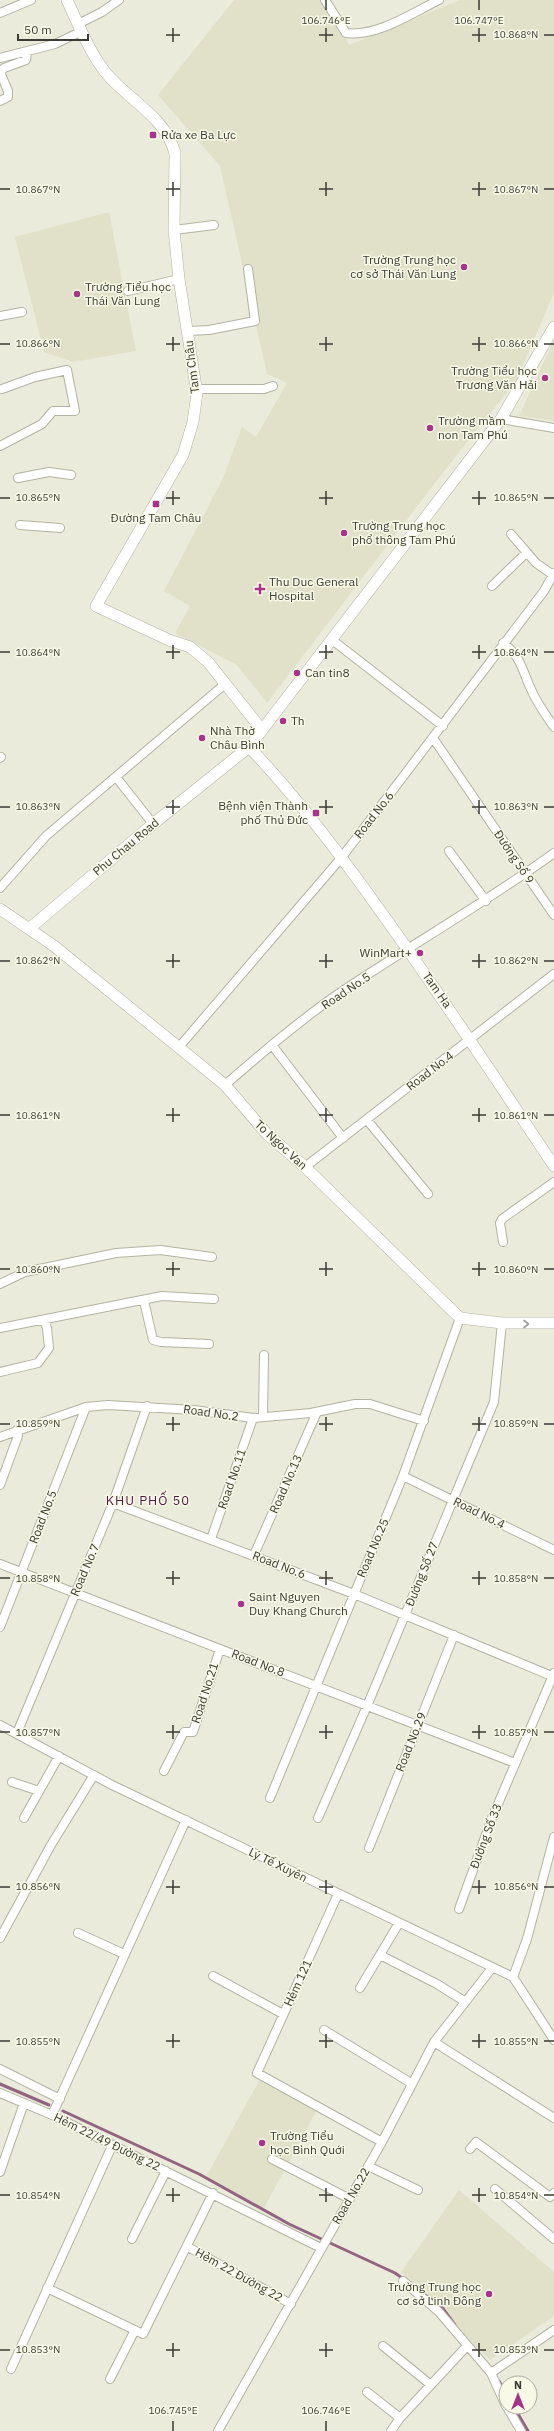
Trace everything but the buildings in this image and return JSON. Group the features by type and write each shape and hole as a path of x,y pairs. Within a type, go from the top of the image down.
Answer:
{"street":[{"path":"0,13 31,0"},
{"name":"Tam Châu","path":"67,0 80,28 106,73 155,118 172,142 175,152 174,230 179,279 196,389 193,422 183,454 96,606 169,640 190,647 208,662 262,730"},
{"path":"0,58 55,44 119,0"},
{"path":"325,0 346,33 359,35 392,23 439,0"},
{"path":"0,101 8,97 8,91 0,72 4,68 26,60 27,52"},
{"path":"174,230 214,225"},
{"path":"188,331 208,330 255,321 248,269"},
{"path":"128,291 179,279"},
{"path":"0,316 22,312"},
{"name":"Phu Chau Road","path":"30,928 153,824 249,747 501,419 554,327"},
{"path":"0,446 42,424 53,411 75,411 67,370 35,377 2,389"},
{"path":"196,389 264,389 273,386"},
{"path":"501,419 554,428"},
{"path":"18,478 48,472 71,475"},
{"path":"20,525 60,528"},
{"path":"511,534 526,553 553,574"},
{"path":"492,586 526,553"},
{"name":"Road No.6","path":"179,1047 342,857 503,643 544,591 553,574"},
{"path":"331,639 442,726"},
{"path":"503,643 514,651 525,670 529,686 541,709 554,727"},
{"path":"0,888 46,836 225,684"},
{"name":"Đường Số 9","path":"433,738 554,916"},
{"name":"Tam Ha","path":"249,747 288,788 342,857 409,950 554,1166"},
{"path":"116,777 153,824"},
{"path":"449,851 486,901"},
{"name":"Road No.5","path":"225,1085 272,1045 340,993 486,901 554,853"},
{"name":"To Ngoc Van","path":"0,909 30,928 225,1085 267,1134 305,1167 460,1318"},
{"name":"Road No.4","path":"305,1167 554,974"},
{"path":"272,1045 343,1138"},
{"path":"367,1120 428,1194"},
{"path":"503,1242 500,1223 502,1219 554,1182"},
{"path":"0,1284 25,1272 116,1253 160,1250 212,1257"},
{"path":"0,1328 144,1301 162,1296 214,1299"},
{"path":"144,1301 153,1340 161,1342 209,1344"},
{"path":"460,1318 502,1323 554,1323"},
{"name":"Road No.25","path":"270,1798 403,1476 460,1318"},
{"path":"0,1372 38,1363 49,1348 44,1320"},
{"name":"Đường Số 27","path":"318,1818 368,1706 452,1500 494,1402 502,1323"},
{"path":"262,1417 264,1355"},
{"name":"Road No.2","path":"0,1437 86,1407 147,1406 194,1410 253,1418 317,1412 355,1404 370,1404 424,1421"},
{"name":"Road No.7","path":"17,1733 113,1503 147,1406"},
{"name":"Road No.5","path":"0,1627 86,1407"},
{"name":"Road No.13","path":"254,1555 317,1412"},
{"name":"Road No.11","path":"211,1539 253,1418"},
{"path":"0,1485 18,1436 17,1430"},
{"name":"Road No.4","path":"403,1476 554,1550"},
{"name":"Road No.6","path":"113,1503 354,1594 553,1676"},
{"name":"Road No.8","path":"0,1564 515,1763"},
{"name":"Road No.29","path":"369,1848 454,1635"},
{"name":"Road No.21","path":"164,1771 184,1732 193,1732 220,1649"},
{"name":"Đường Số 33","path":"459,1909 515,1763 553,1676"},
{"name":"Lý Tế Xuyên","path":"0,1725 94,1776 399,1924 513,1977"},
{"path":"24,1818 59,1756"},
{"path":"0,1938 51,1845 94,1776"},
{"path":"12,1782 39,1791"},
{"path":"52,2115 186,1820"},
{"path":"554,1837 527,1939 513,1977 554,2040"},
{"name":"Hẻm 121","path":"338,1894 257,2073 382,2142"},
{"path":"360,1988 399,1924"},
{"path":"78,1933 124,1954"},
{"path":"380,1955 437,1984 464,2001"},
{"name":"Road No.22","path":"218,2431 382,2142 411,2083 434,2042 464,2001 492,1968"},
{"path":"212,1976 283,2014"},
{"path":"324,2030 411,2083"},
{"path":"434,2042 554,2118"},
{"path":"0,2069 60,2099"},
{"name":"Hẻm 22/49 Đường 22","path":"0,2093 52,2115 112,2146 213,2193 322,2247"},
{"path":"0,2172 24,2103"},
{"path":"470,2149 476,2142 550,2197 554,2193"},
{"path":"12,2370 47,2288 112,2146"},
{"path":"272,2158 350,2199"},
{"path":"368,2166 418,2190"},
{"path":"132,2239 166,2171"},
{"path":"495,2189 554,2239"},
{"name":"Hẻm 22 Đường 22","path":"135,2330 143,2334 188,2247 213,2193"},
{"name":"Hẻm 22 Đường 22","path":"188,2247 291,2304"},
{"path":"404,2281 439,2312 467,2346 493,2372 498,2385"},
{"path":"47,2288 135,2330 110,2379"},
{"path":"493,2372 553,2332"},
{"path":"383,2346 431,2385"},
{"path":"391,2431 400,2418 467,2346"},
{"path":"367,2392 400,2418"},
{"path":"511,2415 521,2431"}],"shaded area":[{"path":"234,0 328,0 349,45 460,0 554,0 554,293 516,381 441,475 267,703 237,665 175,633 190,606 164,591 223,478 242,427 256,437 287,383 267,374 220,166 158,95"},
{"name":"Trường Tiểu học Thái Văn Lung","path":"109,212 136,351 73,362 44,352 15,237"},
{"name":"Trường Tiểu học Trương Văn Hải","path":"554,340 554,421 519,416"},
{"name":"Trường Tiểu học Bình Quới","path":"260,2079 317,2110 264,2208 206,2177"},
{"name":"Trường Trung học cơ sở Linh Đông","path":"459,2190 554,2272 554,2316 490,2360 401,2272"}],"waterway":[{"path":"0,2084 49,2105"},
{"path":"63,2111 199,2174 289,2224 395,2273 405,2280"},
{"path":"422,2293 441,2306 455,2325"},
{"path":"519,2415 528,2431"}],"place":[{"name":"Rửa xe Ba Lực","path":"153,135"},
{"name":"Trường Trung học cơ sở Thái Văn Lung","path":"464,267"},
{"name":"Trường Tiểu học Thái Văn Lung","path":"77,294"},
{"name":"Trường Tiểu học Trương Văn Hải","path":"545,378"},
{"name":"Trường mầm non Tam Phú","path":"430,428"},
{"name":"Đường Tam Châu","path":"156,504"},
{"name":"Trường Trung học phổ thông Tam Phú","path":"344,533"},
{"name":"Thu Duc General Hospital","path":"260,589"},
{"name":"Can tin8","path":"297,673"},
{"name":"Th","path":"283,721"},
{"name":"Nhà Thờ Châu Bình","path":"202,738"},
{"name":"Bệnh viện Thành phố Thủ Đức","path":"316,813"},
{"name":"WinMart+","path":"420,953"},
{"name":"Saint Nguyen Duy Khang Church","path":"241,1604"},
{"name":"Trường Tiểu học Bình Quới","path":"262,2143"},
{"name":"Trường Trung học cơ sở Linh Đông","path":"489,2294"}],"district":[{"name":"KHU PHỐ 50","path":"148,1500"}]}
